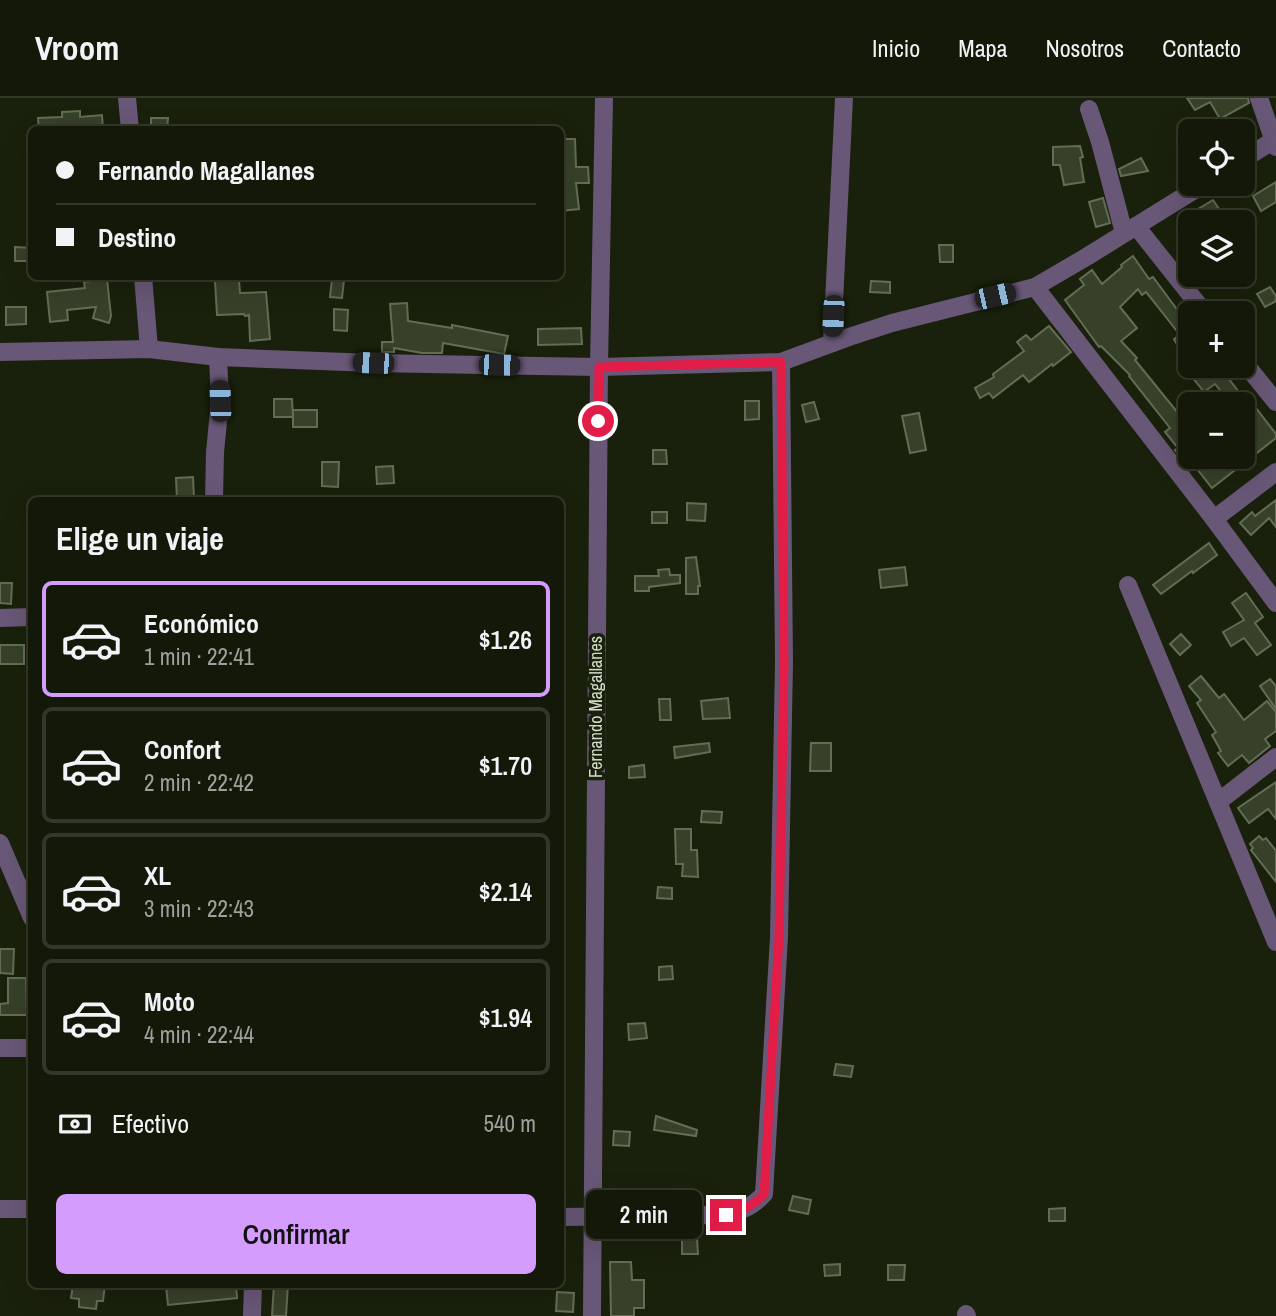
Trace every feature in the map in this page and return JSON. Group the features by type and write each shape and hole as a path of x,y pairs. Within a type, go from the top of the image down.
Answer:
{"street":[{"path":"127,98 130,126"},
{"name":"Fernando Magallanes","path":"592,1316 599,367 604,98"},
{"path":"832,343 844,98"},
{"path":"1255,153 1275,142 1259,98"},
{"path":"1089,109 1130,230 1194,301"},
{"path":"0,352 149,349 218,357 599,367 781,362 892,323 1035,287 1185,196"},
{"path":"143,280 149,349"},
{"path":"1035,287 1276,603"},
{"path":"214,497 220,401 218,357"},
{"path":"564,1217 726,1215 746,1209 764,1194 779,937 784,662 781,362"},
{"path":"1255,376 1276,402"},
{"path":"1213,519 1276,472"},
{"path":"1128,585 1276,942"},
{"path":"0,618 28,617"},
{"path":"1218,802 1276,757"},
{"path":"0,844 28,909"},
{"path":"0,1048 28,1048"},
{"path":"0,1209 28,1209"},
{"path":"252,1316 253,1288"}],"building":[{"path":"1187,98 1248,98 1249,103 1220,119 1210,102 1195,110"},
{"path":"80,111 80,117 102,115 103,126 39,126 38,118 62,117 62,112"},
{"path":"151,118 168,118 167,126 151,126"},
{"path":"564,139 575,139 576,167 588,167 589,183 576,183 579,209 564,211"},
{"path":"1080,146 1084,182 1064,185 1060,165 1053,165 1053,147"},
{"path":"1141,158 1148,171 1121,176 1119,169"},
{"path":"1276,182 1276,202 1261,211 1253,196"},
{"path":"1103,198 1110,223 1096,227 1089,202"},
{"path":"1213,200 1219,209 1217,210 1196,210"},
{"path":"939,245 953,245 953,262 940,262"},
{"path":"15,247 28,248 28,261 15,261"},
{"path":"1133,256 1149,279 1153,277 1178,310 1178,332 1146,292 1142,295 1138,289 1120,307 1137,328 1121,341 1178,413 1178,448 1165,432 1170,428 1130,375 1099,347 1065,300 1084,285 1080,279 1092,270 1102,284 1122,267 1121,265"},
{"path":"107,280 111,316 109,323 93,318 96,307 67,310 68,320 50,322 47,292 85,288 84,282"},
{"path":"239,280 240,293 266,292 270,339 250,341 249,315 217,315 215,281"},
{"path":"332,280 344,280 342,298 330,297"},
{"path":"871,281 890,282 890,293 870,292"},
{"path":"1270,287 1276,301 1265,307 1257,294"},
{"path":"407,303 408,321 452,328 452,325 508,336 504,354 443,343 442,353 394,348 394,352 382,352 382,342 393,342 390,304"},
{"path":"6,307 26,307 26,324 6,325"},
{"path":"334,309 348,310 347,331 334,330"},
{"path":"1049,326 1071,352 1029,382 1023,375 993,398 989,393 980,398 975,388 994,377 993,374 1024,351 1017,342 1026,335 1031,340"},
{"path":"581,328 582,344 538,345 538,329"},
{"path":"1193,378 1228,378 1239,392 1221,392 1215,384 1204,392"},
{"path":"274,399 292,399 293,417 274,417"},
{"path":"745,401 759,401 759,419 745,420"},
{"path":"814,402 819,419 806,422 802,405"},
{"path":"1256,408 1276,434 1276,438 1255,454"},
{"path":"293,410 317,410 317,427 293,427"},
{"path":"919,413 926,450 910,453 902,416"},
{"path":"653,450 666,450 667,464 653,464"},
{"path":"322,462 339,462 338,487 322,486"},
{"path":"393,466 394,483 377,484 376,467"},
{"path":"1197,469 1236,469 1212,488"},
{"path":"193,477 194,497 177,497 176,478"},
{"path":"1276,500 1276,527 1269,518 1251,535 1240,523 1252,512 1255,516"},
{"path":"687,503 706,504 705,521 687,520"},
{"path":"652,512 667,512 667,523 652,523"},
{"path":"1209,543 1217,555 1161,594 1153,585"},
{"path":"696,557 700,586 698,594 686,594 686,558"},
{"path":"905,567 907,585 881,588 879,570"},
{"path":"669,569 670,575 680,575 680,583 649,587 649,591 635,591 635,576 659,576 658,570"},
{"path":"0,583 12,583 11,604 0,603"},
{"path":"1246,593 1263,617 1255,623 1271,645 1257,655 1244,638 1231,646 1223,632 1244,620 1232,603"},
{"path":"1181,634 1191,645 1180,655 1170,644"},
{"path":"0,645 24,645 24,664 0,664"},
{"path":"1201,676 1219,698 1224,694 1244,720 1267,701 1276,712 1276,731 1265,739 1270,746 1249,763 1242,755 1228,766 1218,753 1221,751 1212,735 1216,732 1197,703 1201,700 1189,686"},
{"path":"1270,679 1276,686 1276,709 1260,686"},
{"path":"728,698 730,718 703,719 701,701"},
{"path":"659,699 670,699 671,720 660,720"},
{"path":"709,743 710,752 675,758 674,747"},
{"path":"811,743 831,743 831,771 810,771"},
{"path":"644,765 645,777 629,778 629,767"},
{"path":"1276,782 1276,819 1268,809 1249,823 1238,808"},
{"path":"702,811 722,812 721,823 701,822"},
{"path":"675,829 691,829 691,850 697,850 698,877 682,876 683,864 676,864"},
{"path":"1259,836 1263,840 1266,838 1276,851 1276,882 1251,850 1253,848 1250,844"},
{"path":"658,887 672,888 672,899 657,898"},
{"path":"0,949 14,949 13,974 0,973"},
{"path":"672,966 673,979 659,980 659,967"},
{"path":"8,978 26,978 27,1015 0,1015 0,1004 8,1003"},
{"path":"645,1023 647,1038 629,1040 628,1024"},
{"path":"836,1064 853,1066 851,1077 834,1075"},
{"path":"656,1116 697,1130 696,1136 654,1130"},
{"path":"614,1131 630,1132 629,1146 613,1145"},
{"path":"793,1196 811,1200 808,1214 789,1210"},
{"path":"1065,1208 1065,1221 1049,1221 1049,1209"},
{"path":"682,1238 697,1238 698,1254 682,1254"},
{"path":"610,1262 631,1262 632,1280 644,1280 644,1308 634,1308 634,1316 611,1316"},
{"path":"840,1264 840,1275 825,1276 824,1265"},
{"path":"888,1265 905,1265 904,1280 888,1280"},
{"path":"72,1288 105,1288 103,1301 97,1301 96,1309 79,1307 79,1299 71,1298"},
{"path":"166,1288 236,1288 237,1298 168,1305"},
{"path":"274,1288 288,1288 286,1316 272,1316"},
{"path":"557,1292 574,1293 573,1312 556,1311"}],"route":[{"path":"598,421 599,367 781,362 784,662 779,937 764,1194 746,1209 726,1215"}]}
